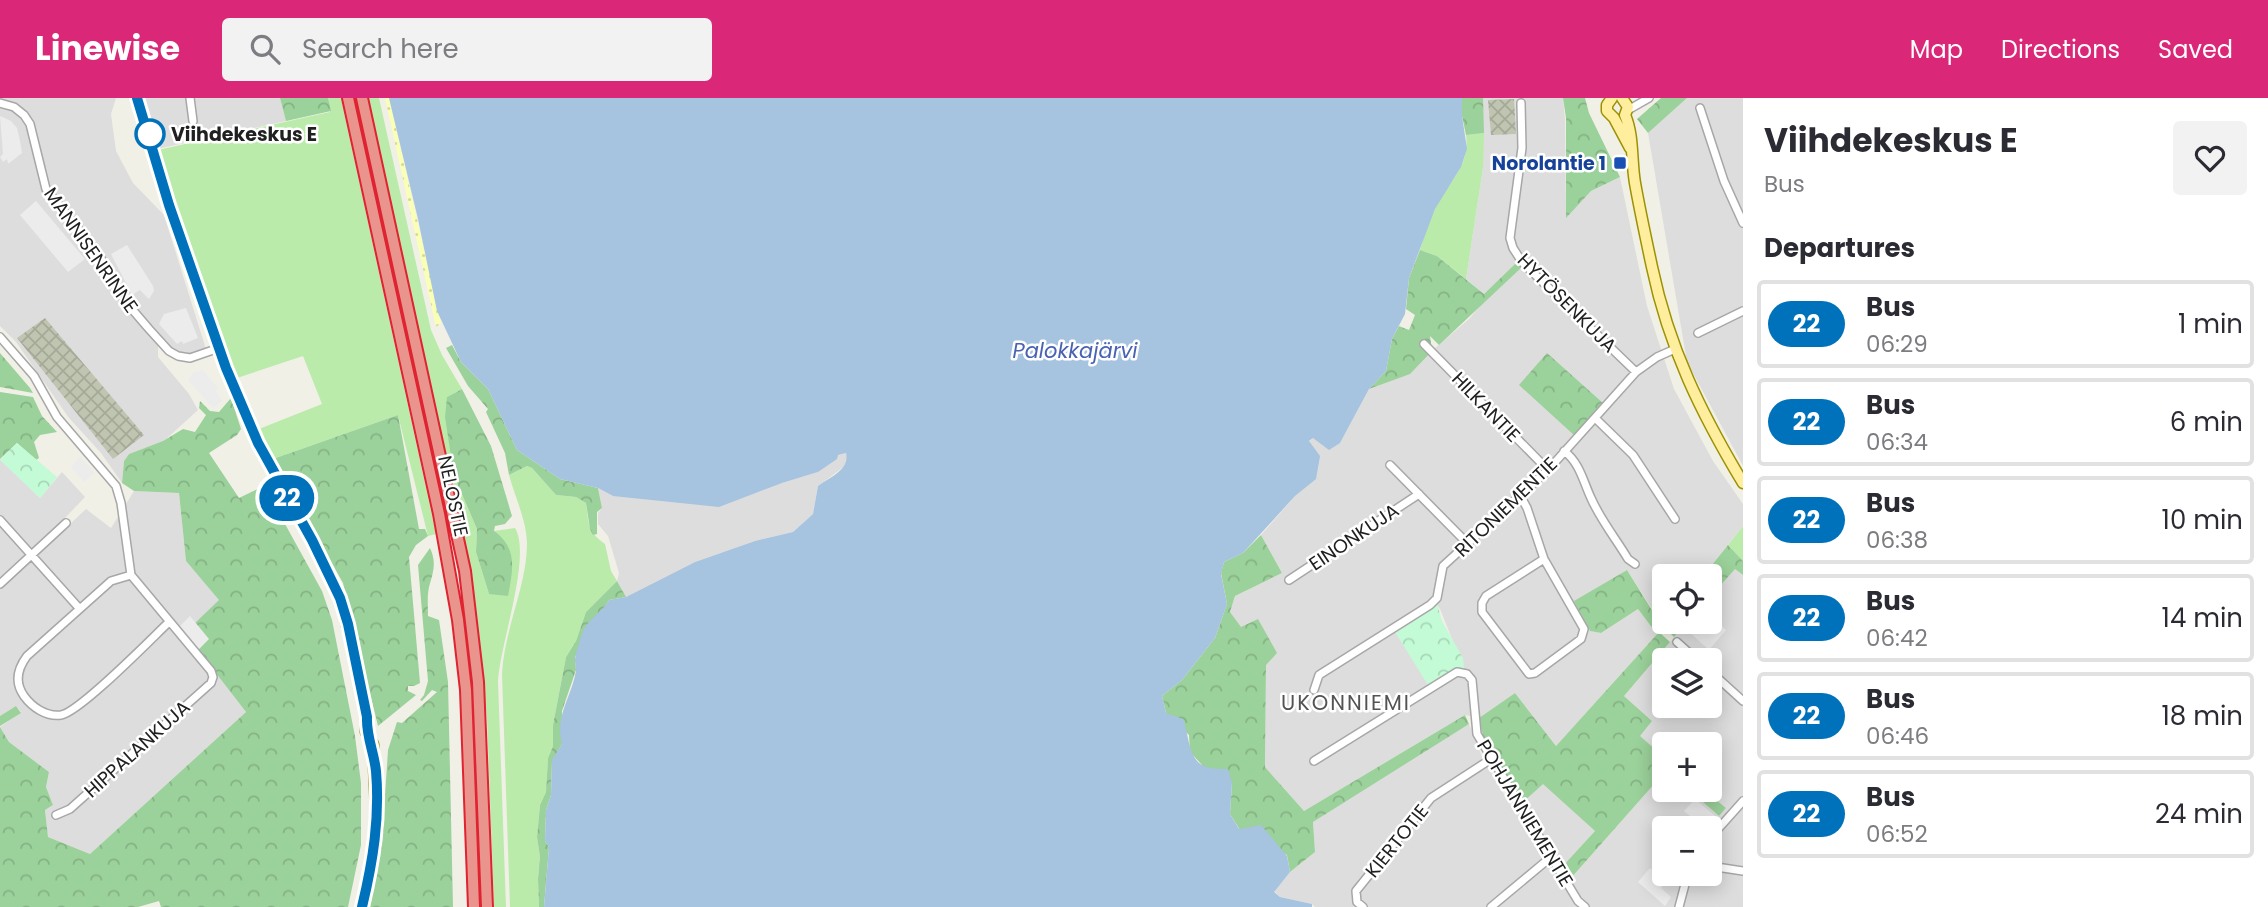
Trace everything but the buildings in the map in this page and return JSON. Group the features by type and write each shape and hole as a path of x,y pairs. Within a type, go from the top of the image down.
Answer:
{"highway":[{"name":"NELOSTIE","path":"348,98 439,514 458,620 467,715 474,907"},
{"name":"NELOSTIE","path":"362,98 465,571 478,681 487,907"}],"main road":[{"path":"137,98 173,217 219,348 258,443 333,580 348,624 367,717 366,733 373,748 377,829 363,907"},
{"path":"1611,98 1606,108 1609,114 1622,114"},
{"path":"1622,114 1627,104 1624,98"},
{"path":"1622,114 1631,130 1631,151 1652,269 1675,349 1696,400 1743,483"}],"street":[{"path":"190,98 193,121"},
{"path":"1622,114 1649,98"},
{"name":"MANNISENRINNE","path":"0,103 14,107 24,114 30,124 46,189 99,256 125,301 149,329 169,351 178,356 190,358 219,348"},
{"name":"HYTÖSENKUJA","path":"1521,103 1522,148 1510,229 1513,248 1522,262 1636,372"},
{"path":"1700,108 1724,181 1743,223"},
{"path":"1699,333 1743,312"},
{"path":"0,337 34,376 57,417 116,486 121,503 131,575 169,622 81,704 63,715 43,712 25,697 19,687 21,664 33,649 111,581 131,575"},
{"name":"HILKANTIE","path":"1424,344 1548,470"},
{"name":"RITONIEMENTIE","path":"1314,690 1319,675 1430,605 1437,598 1444,566 1548,470 1636,372 1657,357 1675,349"},
{"path":"1595,418 1633,455 1675,519"},
{"path":"1564,451 1575,463 1591,500 1628,559 1634,564"},
{"path":"1390,465 1468,544"},
{"name":"EINONKUJA","path":"1289,580 1419,494"},
{"path":"1521,497 1544,559 1584,629 1581,639 1535,673 1529,674 1482,612 1482,603 1486,596 1544,559"},
{"path":"0,520 79,608"},
{"path":"0,584 66,523"},
{"name":"HIPPALANKUJA","path":"57,815 70,809 211,683 211,671 169,622"},
{"path":"1677,642 1684,648"},
{"name":"POHJANNIEMENTIE","path":"1314,761 1457,672 1467,674 1472,680 1476,734 1578,901 1585,907"},
{"path":"1722,682 1743,701"},
{"name":"KIERTOTIE","path":"1363,907 1357,902 1356,891 1431,798 1491,760"},
{"path":"1722,825 1743,801"},
{"path":"1492,907 1551,857"},
{"path":"1722,868 1743,871"},
{"path":"1679,907 1685,886"}],"shaded area":[{"path":"0,98 116,98 111,114 116,151 133,183 164,215 206,349 191,355 177,353 164,341 158,347 158,357 189,394 198,410 164,441 129,454 124,461 122,483 101,453 69,418 16,342 0,326"},
{"path":"140,98 280,98 286,121 157,149"},
{"path":"328,98 341,98 436,534 428,536 398,415 273,459 259,429 322,404 303,356 237,378 176,212 158,150 330,112"},
{"path":"368,98 379,98 431,330 462,389 447,397 454,476 477,529 476,552 489,594 494,531 515,528 519,541 518,579 498,681 506,907 494,907 487,717 474,595 451,477"},
{"path":"1483,98 1563,98 1566,217 1591,191 1620,177 1647,306 1674,389 1713,461 1743,504 1743,526 1713,564 1652,564 1652,609 1627,570 1575,601 1591,631 1601,633 1638,609 1652,628 1652,634 1657,634 1556,746 1515,693 1479,718 1465,715 1304,811 1265,767 1266,665 1230,612 1235,596 1282,573 1261,535 1295,496 1315,479 1309,442 1313,438 1340,443 1369,389 1410,373 1420,361 1469,319 1517,262 1484,294 1466,279 1483,168","holes":["1436,604 1464,669 1457,669 1428,611"]},
{"path":"1687,98 1743,98 1743,466 1687,362 1648,133"},
{"path":"1514,99 1516,134 1491,135 1488,100"},
{"path":"0,116 11,121 17,128 22,153 8,164 7,159 3,162 0,157 3,154"},
{"path":"1484,133 1483,168 1466,279 1437,256 1420,250 1440,199 1457,174 1465,156 1466,135"},
{"path":"36,201 85,259 68,272 20,215"},
{"path":"127,245 153,286 154,291 149,299 140,290 132,295 111,254"},
{"path":"186,308 198,338 177,344 159,324 164,314"},
{"path":"45,318 144,435 113,459 17,338"},
{"path":"203,370 218,388 216,392 222,401 213,408 188,380 194,372"},
{"path":"846,453 848,459 845,466 818,486 813,514 793,532 755,541 695,562 626,597 617,581 619,573 608,536 598,524 598,513 602,508 598,488 613,496 782,483 818,472 838,455"},
{"path":"80,456 95,473 84,482 71,467"},
{"path":"0,459 40,498 62,472 85,497 64,519 69,525 86,509 111,528 134,491 179,493 186,561 220,600 209,639 198,650 246,712 90,854 48,837 45,810 53,805 46,787 49,772 9,742 0,727 21,712 16,706 0,716"},
{"path":"527,466 532,468 556,495 576,497 586,503 590,527 605,544 611,571 617,581 586,612 576,641 566,657 553,725 553,746 548,758 546,792 540,805 537,837 540,857 539,907 510,907 502,674 527,544 523,518 509,475"},
{"path":"1743,526 1743,561 1728,545"},
{"path":"1735,568 1743,575 1743,907 1315,907 1280,897 1274,891 1290,872 1315,852 1313,822 1398,766 1469,724 1483,759 1514,811 1543,783 1595,831 1564,866 1571,878 1652,787 1652,802 1703,802 1719,816 1726,808 1719,802 1722,802 1722,732 1652,732 1652,747 1639,736 1652,721 1624,696 1652,663 1652,718 1722,718 1722,648 1665,648 1677,634 1722,634 1722,583"},
{"path":"190,616 209,639 198,650 179,627"},
{"path":"1722,626 1726,630 1711,648 1707,648 1692,634 1722,634"},
{"path":"1692,802 1699,802 1715,816 1690,816 1684,811"},
{"path":"1650,868 1652,886 1663,886 1661,888 1671,897 1665,906 1638,882"}],"green space":[{"path":"280,98 328,98 331,111 286,121"},
{"path":"1462,98 1483,98 1484,133 1466,135"},
{"path":"1563,98 1585,98 1589,113 1620,177 1591,191 1566,218 1566,118"},
{"path":"1661,98 1687,98 1648,133 1637,119"},
{"path":"1420,250 1437,256 1484,294 1518,261 1522,267 1439,345 1430,336 1432,351 1410,374 1369,389 1386,371 1392,339 1399,326 1409,330 1415,315 1406,309 1409,278"},
{"path":"452,345 461,362 488,389 517,450 560,479 598,488 602,508 597,512 597,534 593,535 590,529 586,503 576,497 556,495 532,468 527,466 509,475 505,453 486,412 488,409 468,386 446,348"},
{"path":"0,353 30,388 33,393 0,387"},
{"path":"1547,353 1604,404 1575,436 1519,385"},
{"path":"462,389 491,446 512,516 505,524 495,526 494,531 507,545 512,560 508,596 489,594 476,552 477,529 454,476 445,417 447,397"},
{"path":"0,392 33,397 42,416 57,432 40,435 34,442 39,458 36,460 17,443 0,459"},
{"path":"231,398 241,429 237,435 209,453 239,498 264,486 322,591 332,620 355,736 361,783 361,845 348,907 161,907 159,901 138,907 0,907 0,727 9,742 49,772 46,787 53,805 45,810 48,837 90,854 246,712 198,650 208,639 195,623 219,600 186,561 179,493 134,491 122,483 124,461 129,454 163,441 183,429 195,432 206,415 199,408 200,401 210,411 219,412"},
{"path":"398,415 419,529 425,529 428,536 416,545 409,557 420,683 408,686 408,691 416,695 378,726 343,583 273,459"},
{"path":"17,443 57,477 40,498 0,460"},
{"path":"1261,535 1282,573 1235,596 1230,612 1241,627 1258,619 1277,653 1266,665 1265,767 1304,811 1465,715 1469,724 1313,822 1315,852 1290,872 1287,855 1240,830 1230,814 1232,783 1203,766 1190,752 1189,735 1166,713 1162,696 1182,680 1215,638 1227,604 1221,573 1224,562 1243,553"},
{"path":"1728,545 1743,561 1743,575 1735,569 1722,584 1722,564 1713,564"},
{"path":"430,548 434,563 428,590 428,616 439,620 448,682 453,907 369,907 382,841 388,750 397,722 402,723 437,692 432,690 420,700 428,681 418,565"},
{"path":"1627,570 1652,610 1652,628 1638,609 1601,633 1590,631 1574,601"},
{"path":"617,581 626,597 609,600 585,628 580,649 575,657 576,670 562,711 562,744 552,761 551,795 546,810 545,841 549,847 544,907 539,907 540,857 537,837 540,805 546,792 548,758 553,746 553,725 566,657 576,641 586,612"},
{"path":"1437,604 1442,621 1463,658 1464,669 1456,669 1428,685 1395,632"},
{"path":"1657,634 1661,634 1670,642 1665,648 1652,648 1652,663 1624,696 1652,721 1640,736 1652,746 1652,787 1571,878 1563,866 1595,831 1543,784 1522,803 1490,752 1479,718 1515,693 1556,746"},
{"path":"16,706 21,713 0,726 0,716"},
{"path":"1703,802 1719,802 1726,808 1719,816"}],"sand":[{"path":"385,98 389,98 441,323 436,327"}],"water":[{"name":"Palokkajärvi","path":"389,98 1462,98 1467,149 1461,167 1435,209 1409,278 1405,314 1392,339 1386,371 1369,389 1340,443 1329,450 1313,438 1309,441 1320,456 1316,479 1295,496 1243,553 1224,562 1221,574 1227,604 1215,638 1182,680 1162,696 1166,713 1183,719 1192,752 1199,763 1210,768 1228,769 1232,783 1230,814 1239,829 1261,825 1287,856 1290,872 1274,892 1280,897 1312,904 1312,907 544,907 549,847 545,841 546,810 551,795 552,760 562,744 560,725 574,680 577,649 583,631 609,600 626,597 695,562 755,541 793,532 813,514 818,486 842,469 846,453 838,455 837,459 818,472 719,507 613,496 598,488 560,479 517,450 488,389 461,362 437,311"}],"bus line":[{"name":"22","path":"137,98 180,240 226,368 272,471 333,580 348,624 367,717 366,733 373,748 376,773 375,846 362,907"}],"place":[{"name":"Viihdekeskus E","path":"150,134"},
{"name":"Norolantie 1","path":"1620,163"}],"district":[{"name":"UKONNIEMI","path":"1346,702"}]}
